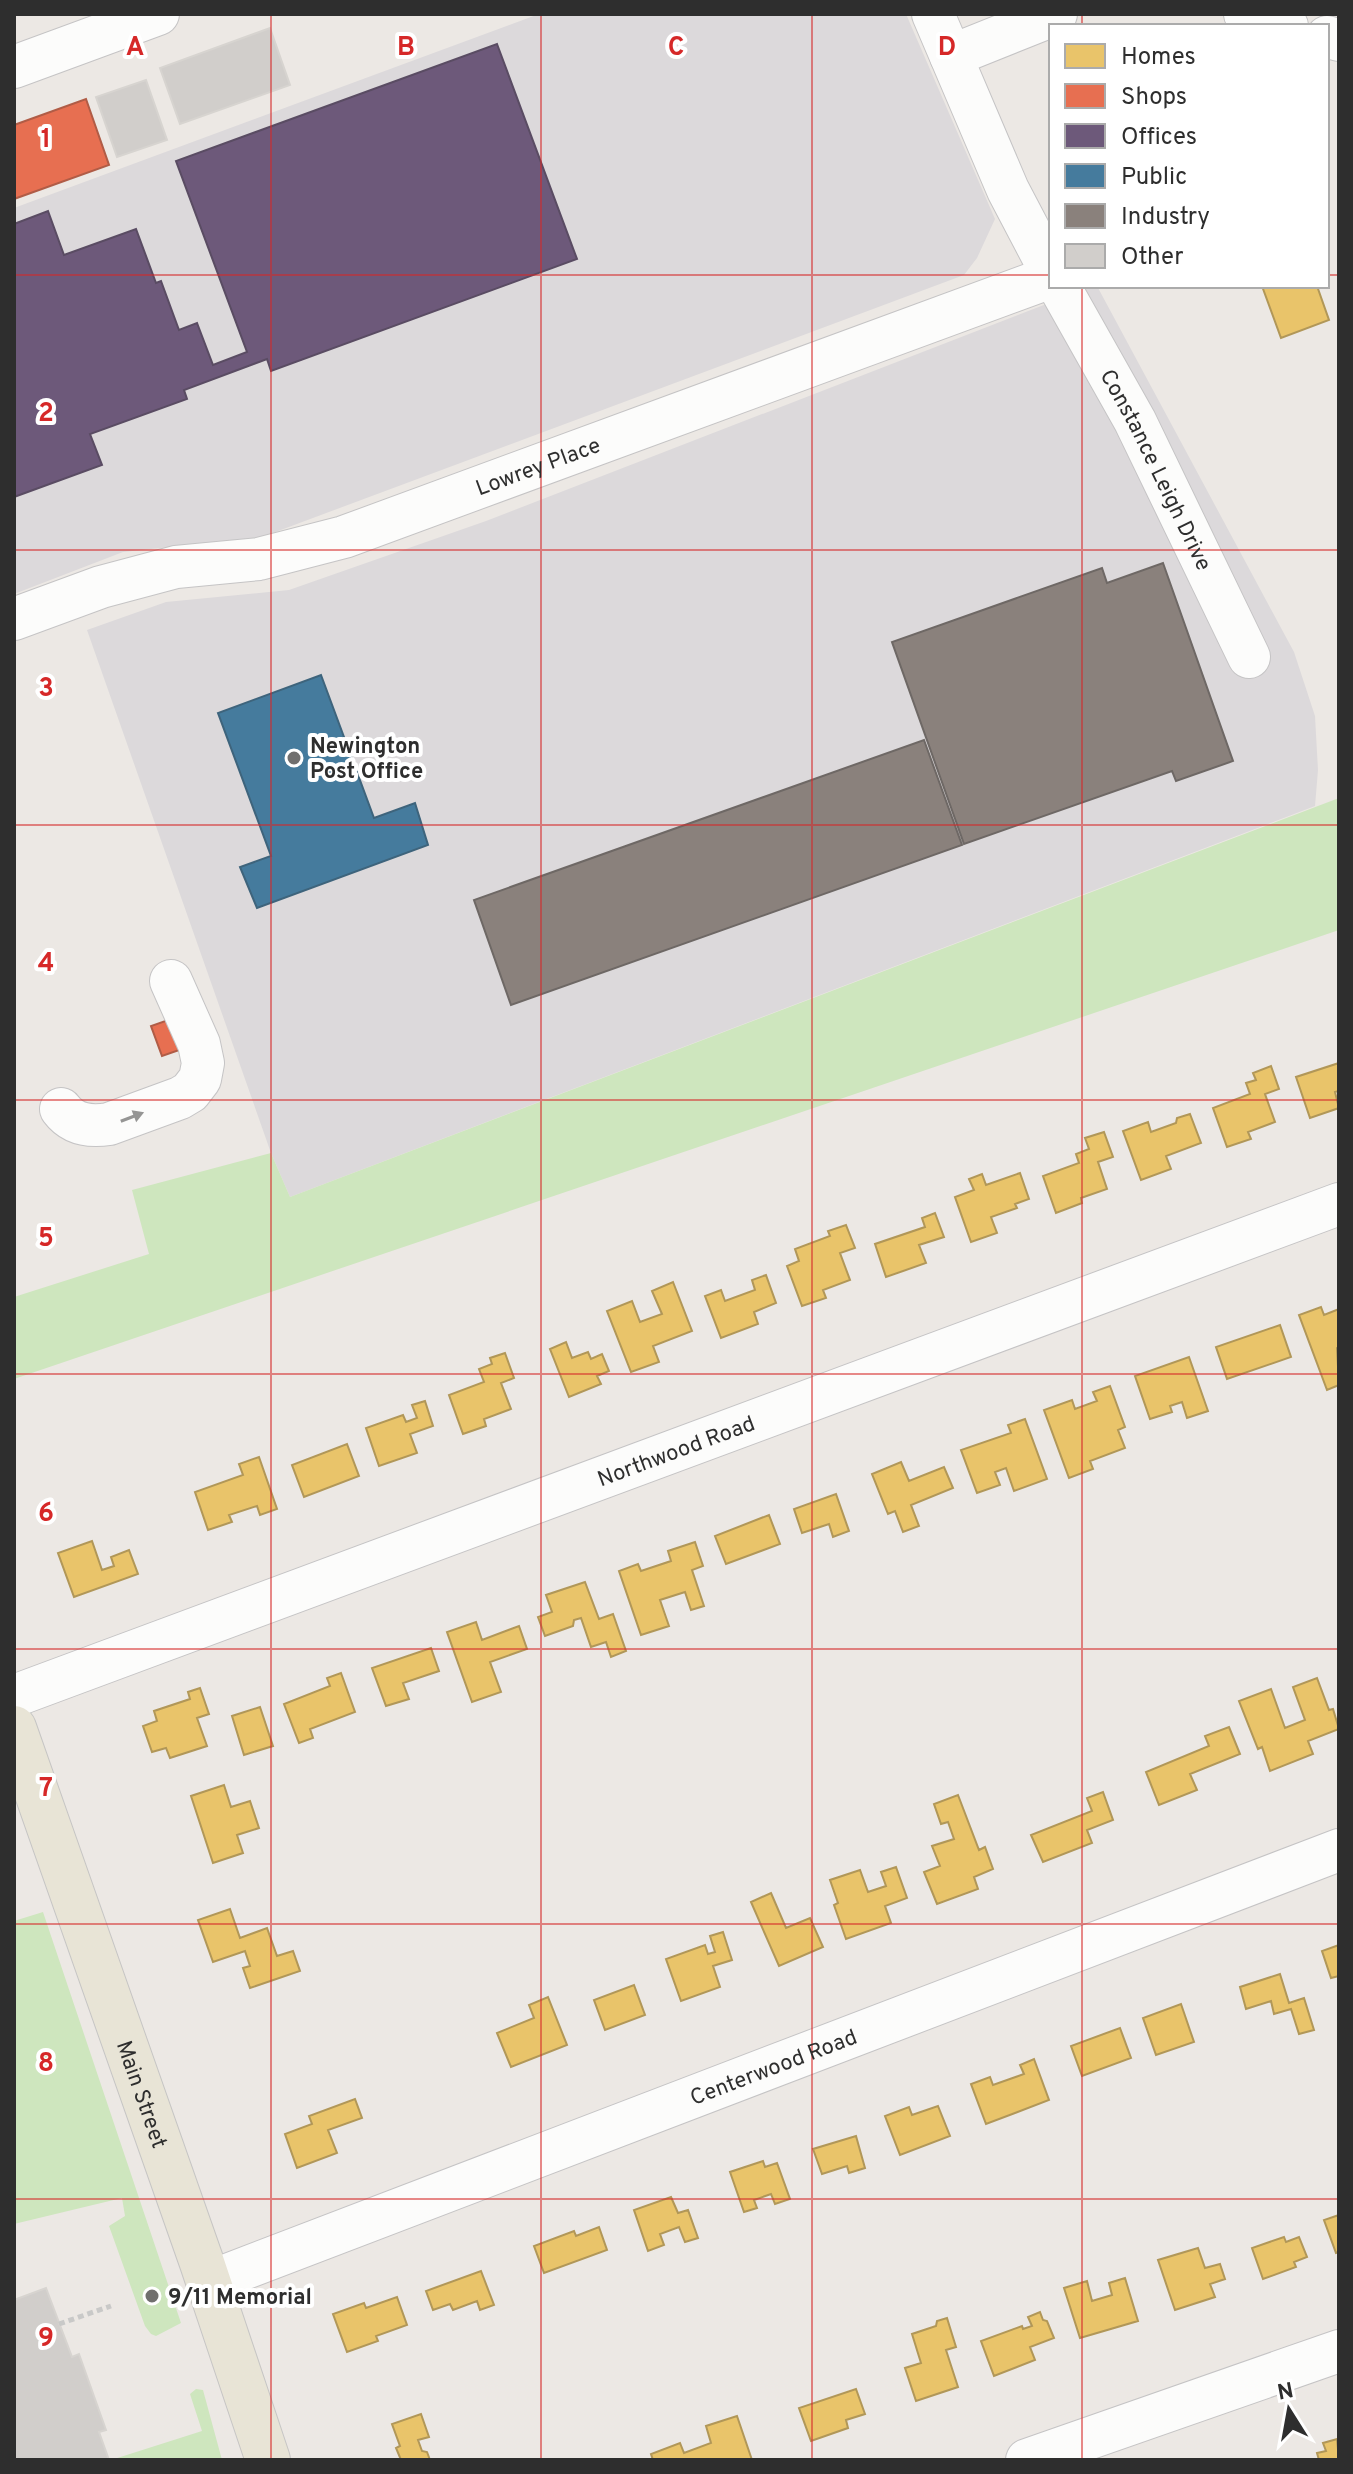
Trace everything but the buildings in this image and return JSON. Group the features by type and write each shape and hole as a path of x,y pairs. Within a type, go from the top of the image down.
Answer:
{"main road":[{"name":"Main Street","path":"14,1728 209,2282 268,2460"}],"street":[{"path":"14,67 158,14"},
{"path":"933,14 1008,190 1049,270"},
{"path":"951,56 1056,14"},
{"path":"1245,14 1280,24"},
{"name":"Lowrey Place","path":"14,619 101,587 176,567 259,559 344,537 1049,275"},
{"name":"Constance Leigh Drive","path":"1060,288 1135,421 1249,657"},
{"path":"61,1109 78,1123 109,1124 180,1098 196,1085 203,1063 199,1044 171,981"},
{"name":"Northwood Road","path":"14,1696 1339,1204"},
{"name":"Centerwood Road","path":"209,2282 1339,1850"},
{"path":"1027,2460 1339,2351"}],"path":[{"path":"59,2324 111,2306"}],"shaded area":[{"path":"539,14 906,14 995,219 977,258 964,275 262,537 123,552 14,594 14,208"},
{"path":"1088,288 1098,288 1294,652 1315,716 1318,770 1315,806 290,1197 271,1153 87,630 166,602 289,590 486,521"}],"green space":[{"path":"1339,798 1339,930 14,1379 14,1297 149,1254 132,1190 271,1153 290,1197"},
{"path":"43,1912 181,2323 156,2336 145,2326 109,2226 125,2216 122,2198 14,2224 14,1921"},
{"path":"196,2389 203,2390 222,2460 111,2460 202,2431 190,2394"}],"place":[{"name":"Newington Post Office","path":"294,758"},
{"name":"9/11 Memorial","path":"152,2296"}]}
